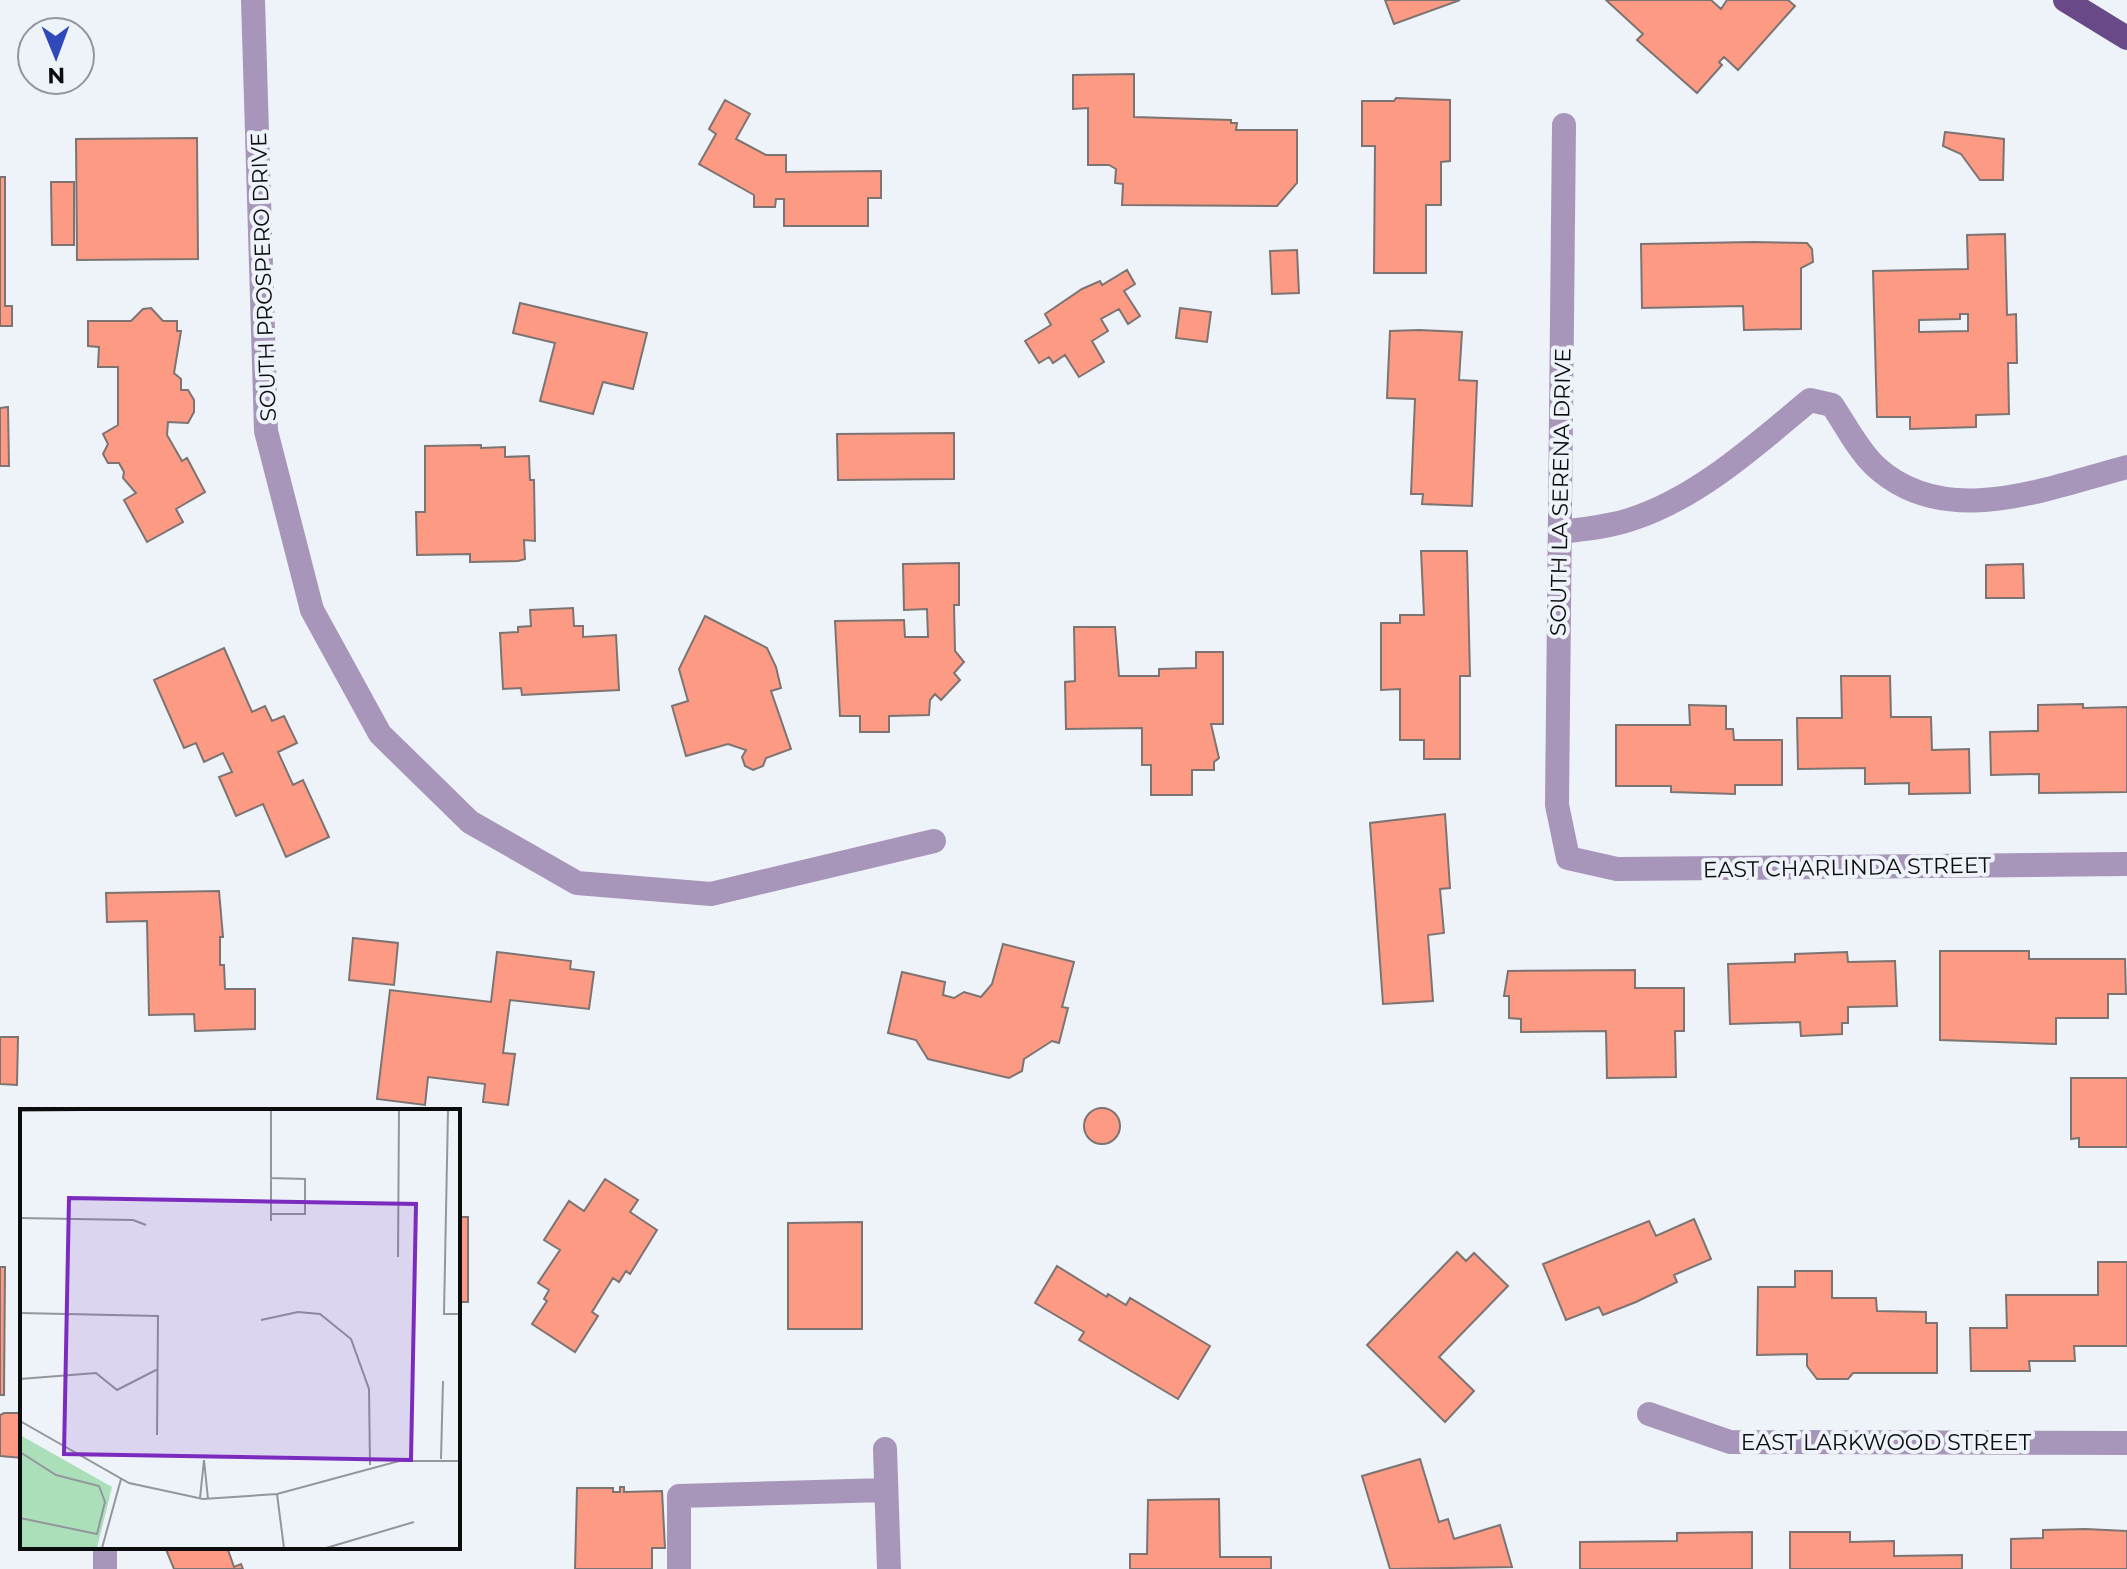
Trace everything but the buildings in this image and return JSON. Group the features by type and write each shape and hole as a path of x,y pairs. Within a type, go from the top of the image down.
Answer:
{"main road":[{"path":"2065,0 2127,38"}],"street":[{"name":"SOUTH PROSPERO DRIVE","path":"253,0 266,431 312,610 380,734 470,822 577,883 711,894 934,841"},
{"name":"SOUTH LA SERENA DRIVE","path":"1564,125 1557,805 1568,858"},
{"path":"1560,532 1633,519 1687,492 1754,446 1810,400 1832,405 1873,464 1900,486 1940,499 1981,502 2127,467"},
{"name":"EAST CHARLINDA STREET","path":"1568,858 1617,869 2127,864"},
{"name":"EAST LARKWOOD STREET","path":"1649,1414 1730,1442 2127,1443"},
{"path":"885,1449 889,1569"},
{"path":"679,1569 679,1496 886,1490"}]}
